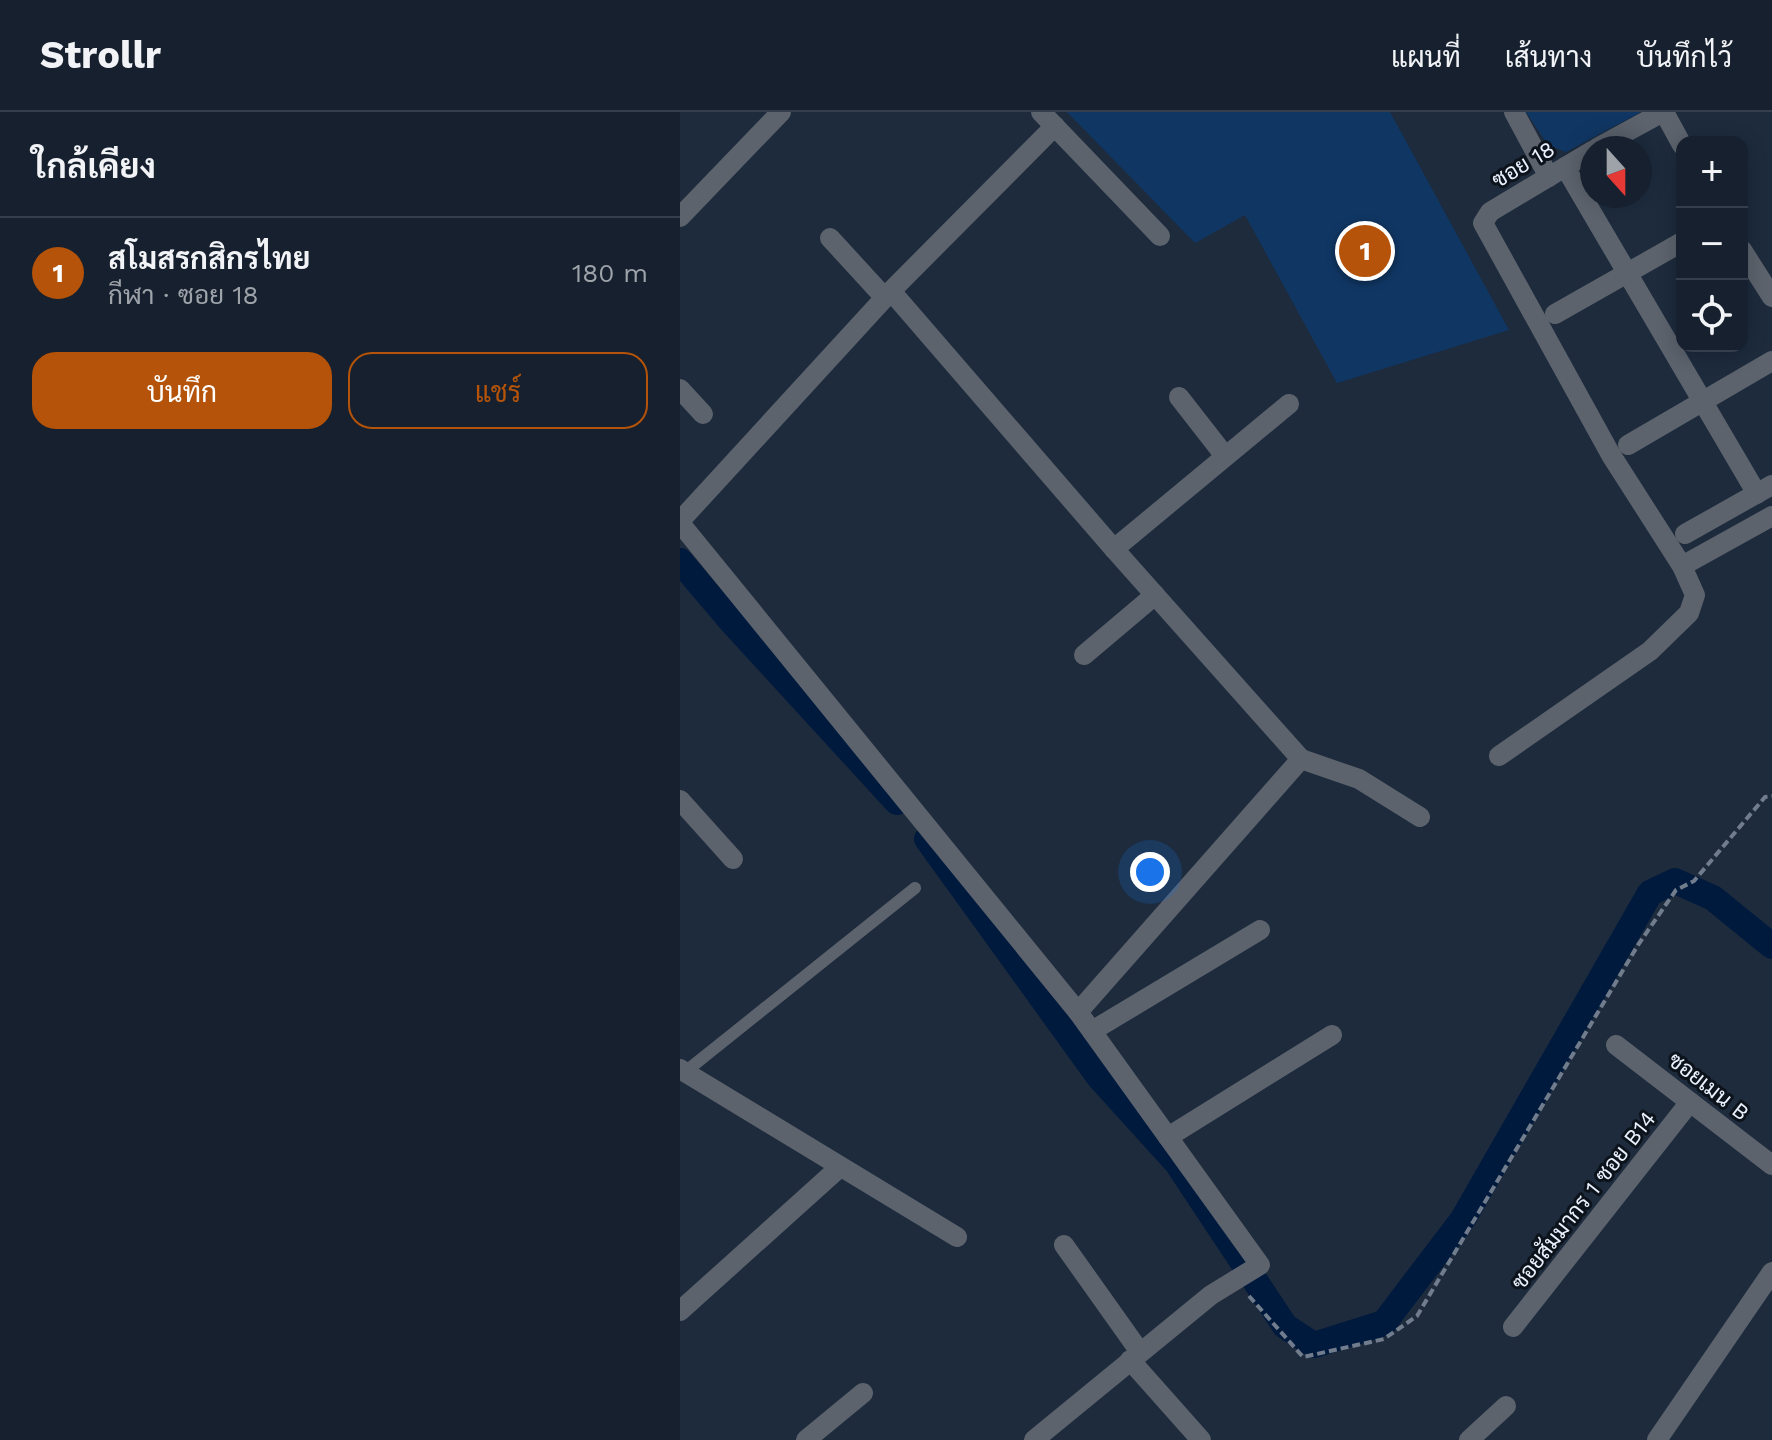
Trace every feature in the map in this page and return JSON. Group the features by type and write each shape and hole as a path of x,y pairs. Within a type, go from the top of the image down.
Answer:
{"street":[{"path":"680,217 781,112"},
{"path":"1514,112 1628,273 1703,402 1764,489 1685,534"},
{"path":"1664,112 1677,136"},
{"name":"ซอย 18","path":"1619,136 1664,112"},
{"path":"1034,1440 1234,1279 1260,1265 1078,1012 680,522 1048,119 1160,236"},
{"name":"ซอย 18","path":"1580,158 1490,212 1483,223 1611,455 1682,566"},
{"path":"830,238 888,295 1301,759 1359,779 1420,817"},
{"path":"1555,314 1676,245"},
{"path":"1748,259 1772,297"},
{"path":"1628,445 1772,361"},
{"path":"680,389 703,414"},
{"path":"1179,397 1225,456"},
{"path":"1114,549 1289,404"},
{"path":"1499,756 1650,651 1689,613 1695,595 1682,566 1772,516"},
{"path":"1084,655 1155,595"},
{"path":"1078,1012 1301,759"},
{"path":"684,813 733,859"},
{"path":"1092,1031 1260,930"},
{"path":"1168,1137 1332,1035"},
{"name":"ซอยเมน B","path":"1616,1045 1772,1165"},
{"path":"682,1071 957,1237"},
{"name":"ซอยสัมมากร 1 ซอย B14","path":"1513,1327 1690,1102"},
{"path":"680,1311 840,1167"},
{"path":"1064,1245 1189,1436"},
{"path":"1657,1440 1772,1272"},
{"path":"806,1440 863,1393"},
{"path":"1469,1440 1506,1406"}],"lane":[{"path":"682,1071 915,888"}],"path":[{"path":"1234,1279 1303,1357 1384,1339 1417,1316 1638,945 1676,890 1694,881 1765,797 1772,796"}],"shaded area":[{"path":"1067,112 1390,112 1509,330 1337,383 1245,215 1195,243"},
{"path":"1526,112 1641,112 1596,136 1580,136 1580,145 1566,152 1548,145"}],"waterway":[{"path":"680,561 897,802"},
{"path":"927,839 1099,1077 1177,1163 1285,1326 1314,1345 1384,1323 1463,1219 1650,893 1675,881 1713,898 1772,946"}],"place":[{"name":"สโมสรกสิกรไทย","path":"1365,251"}]}
